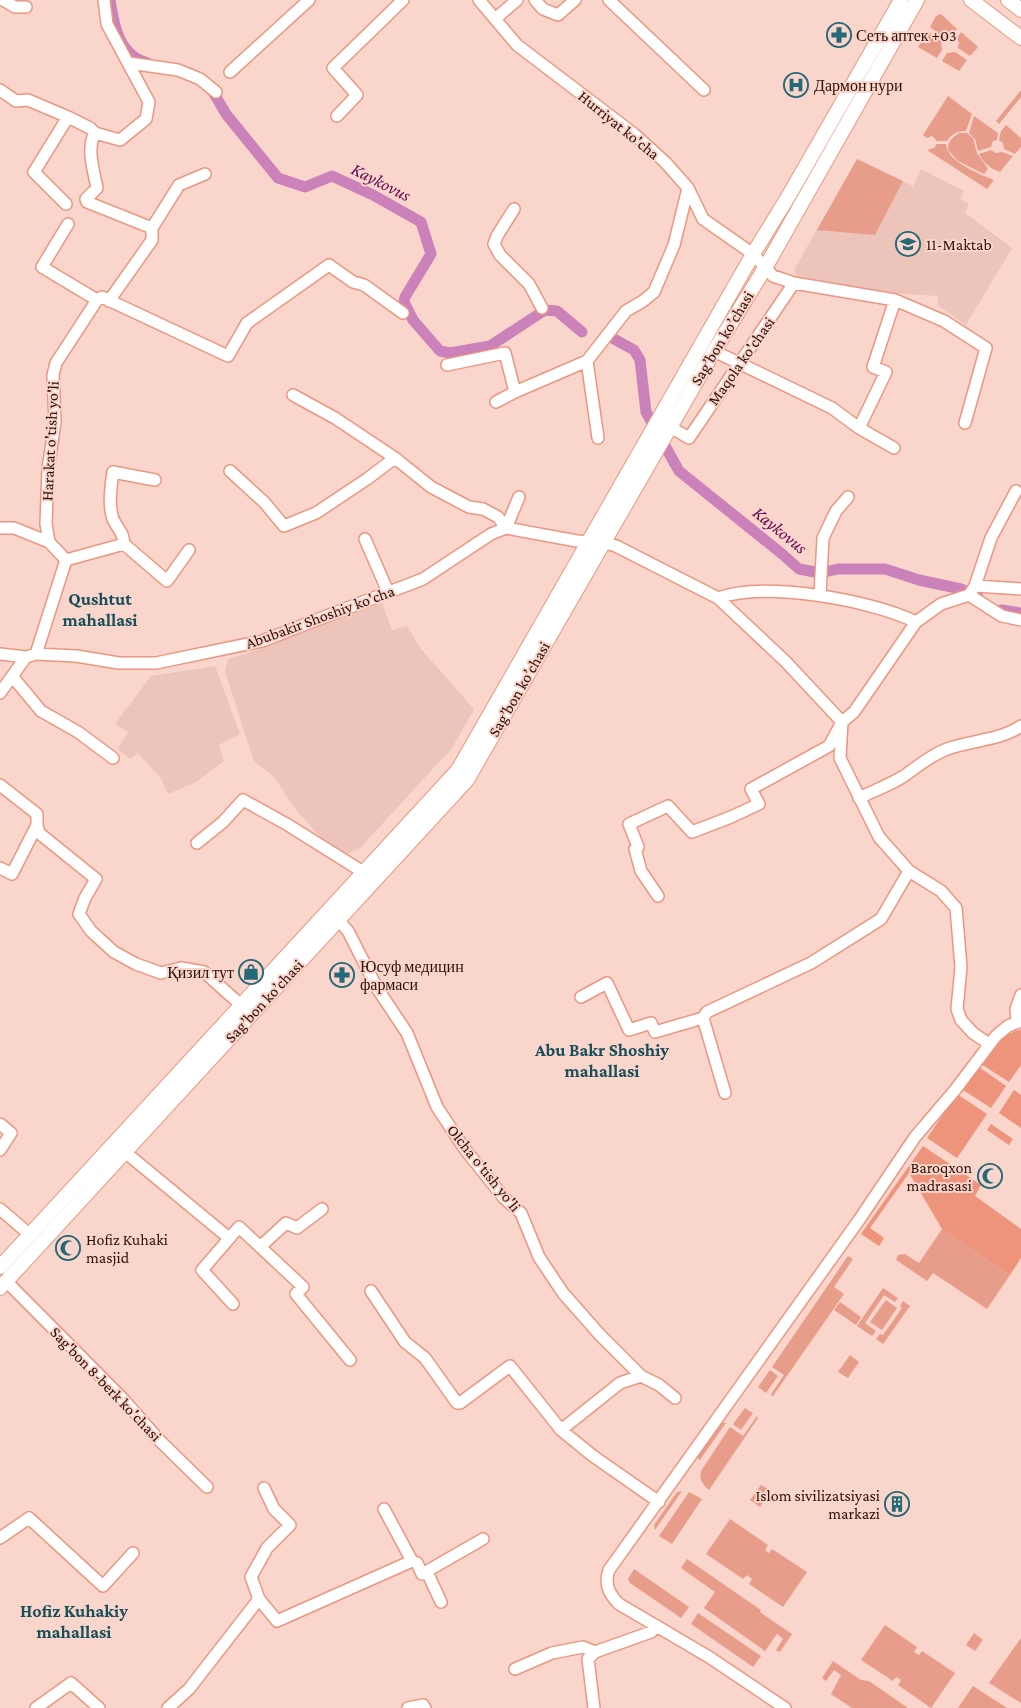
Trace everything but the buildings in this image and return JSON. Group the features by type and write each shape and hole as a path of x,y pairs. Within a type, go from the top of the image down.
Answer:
{"main road":[{"name":"Sag’bon ko’chasi","path":"334,914 363,872 381,863 467,780 654,456 665,428 753,254 788,197 901,0"},
{"name":"Sag’bon ko’chasi","path":"0,1267 29,1234 381,863 458,770 647,441 665,428 765,268 917,0"},
{"path":"971,0 1021,38"},
{"path":"1008,0 1021,10"},
{"name":"Sag’bon ko’chasi","path":"3,1284 125,1152 250,1002"}],"street":[{"path":"3,0 15,7 26,7"},
{"path":"0,90 16,101 28,100 68,117 90,128 95,133 120,140 146,119 149,102 107,24 104,0"},
{"path":"230,72 309,0"},
{"path":"337,116 356,95 333,68 403,0"},
{"name":"Hurriyat ko'cha","path":"479,0 517,45 634,134 665,162 688,188 703,219 753,254"},
{"path":"495,19 517,0"},
{"path":"535,0 543,9 558,15 575,0"},
{"path":"609,0 704,90"},
{"path":"129,63 178,70 200,79 216,92"},
{"path":"66,204 34,172 68,117"},
{"path":"95,133 91,139 92,164 96,188 86,199 87,202 152,228"},
{"path":"109,301 152,240 152,228 179,185 205,174"},
{"path":"496,402 587,361 626,311 654,292 674,245 688,188"},
{"path":"514,209 494,244 500,255 529,284 542,308"},
{"path":"68,224 42,267 97,300 102,297 228,356 247,323 329,265 352,282 364,285 403,313"},
{"path":"753,254 773,276 794,283 895,300 944,321 986,348 965,423"},
{"name":"Maqola ko'chasi","path":"665,428 689,438 794,283"},
{"name":"Harakat o'tish yo'li","path":"49,542 46,524 48,469 54,422 53,375 56,363 97,300"},
{"path":"859,428 886,372 873,367 895,300"},
{"path":"714,351 832,408 859,428 894,448"},
{"path":"447,365 505,353 515,392"},
{"path":"587,361 598,438"},
{"path":"293,395 335,418 395,458 432,487 469,507 483,509 498,517 506,528 616,546 718,598 786,662 842,722 840,758 879,837 909,871 941,891 956,908 961,967 956,1009 961,1020 973,1033 989,1044"},
{"path":"230,471 264,502 284,526 316,513 395,458"},
{"path":"154,480 113,472 110,495 113,518 123,534 124,544 167,581 189,550"},
{"path":"972,591 992,538 1016,491"},
{"path":"506,528 519,497"},
{"path":"820,595 823,538 836,511 848,497"},
{"path":"0,528 14,528 49,542 66,560"},
{"name":"Abubakir Shoshiy ko'cha","path":"0,654 76,656 119,663 156,663 262,641 423,579 491,534 506,528"},
{"path":"365,539 388,592"},
{"path":"66,560 124,544"},
{"path":"0,693 31,655 66,560"},
{"path":"658,896 641,871 634,849 638,847 629,824 668,806 692,832 759,804 751,789 829,746 842,722 854,712 916,622 941,604 972,591 1021,589"},
{"path":"972,591 1002,616 1021,620"},
{"path":"718,598 729,594 759,592 820,595 874,607 916,622"},
{"path":"12,676 41,711 78,732 113,758"},
{"path":"859,798 902,777 946,749 1000,736 1021,726"},
{"path":"0,786 37,814 36,825 12,874 0,868"},
{"path":"197,843 223,822 243,800 288,825 363,872"},
{"path":"36,825 39,833 96,879 78,914 91,931 114,952 136,964 161,972 181,968 204,972 250,1002"},
{"path":"725,1093 704,1018 706,1012 811,964 881,919 909,871"},
{"name":"Olcha o'tish yo'li","path":"334,914 357,946 378,988 407,1033 437,1107 464,1148 504,1198 521,1213 539,1257 563,1293 600,1335 641,1376 659,1385 675,1398"},
{"path":"581,997 607,983 629,1030 651,1023 655,1032 704,1018"},
{"path":"785,1708 710,1657 619,1604 610,1594 607,1579 609,1570 859,1220 915,1137 955,1090 989,1044 1002,1030 1019,1021 1016,1009 1021,995"},
{"path":"0,1124 10,1133 0,1150"},
{"path":"125,1152 229,1238"},
{"path":"0,1209 29,1234"},
{"path":"260,1248 286,1223 297,1228 322,1209"},
{"path":"233,1304 202,1270 239,1227 303,1287 296,1294 350,1360"},
{"name":"Sag'bon 8-berk ko'chasi","path":"3,1284 124,1400 159,1440 207,1487"},
{"path":"370,1291 405,1342 425,1358 458,1403 510,1366 561,1430 593,1456 658,1502"},
{"path":"561,1430 620,1383 641,1376"},
{"path":"264,1488 274,1509 290,1525 267,1548 251,1577 259,1599 277,1621 412,1561"},
{"path":"384,1509 412,1561 417,1564 422,1574 483,1539"},
{"path":"0,1538 29,1518 102,1586 133,1553"},
{"path":"427,1572 441,1602"},
{"path":"168,1708 189,1690 259,1599"},
{"path":"594,1708 588,1659 595,1652 651,1632 656,1626"},
{"path":"515,1670 552,1653 583,1647 595,1652"},
{"path":"36,1708 71,1683 99,1708"},
{"path":"408,1708 423,1705 425,1708"}],"shaded area":[{"path":"941,14 957,29 953,35 943,37 930,27 936,16"},
{"path":"928,31 941,41 942,50 937,58 918,47"},
{"path":"961,32 978,47 970,56 958,48 957,38"},
{"path":"955,52 967,60 959,71 942,61 947,53"},
{"path":"1021,90 1021,97 999,124 996,121"},
{"path":"948,96 972,114 966,131 955,133 947,141 937,141 932,136 927,138 923,135"},
{"path":"974,116 998,133 997,140 993,141 991,147 978,151 975,139 969,133"},
{"path":"1006,125 1021,138 1021,147 1015,154 1004,149 1003,143 999,140 1001,131"},
{"path":"959,133 967,133 973,138 977,153 988,169 984,174 958,161 948,150 951,140"},
{"path":"937,144 946,144 952,156 958,162 994,180 987,189 927,150 934,148"},
{"path":"991,150 996,153 1002,152 1013,156 1000,172 988,165 979,154"},
{"name":"11-Maktab","path":"857,159 913,186 921,169 964,191 960,199 969,204 965,213 1012,248 966,325 937,305 938,296 855,291 801,281 794,270"},
{"path":"857,159 903,181 875,235 817,230"},
{"path":"382,603 392,630 407,626 420,648 474,709 452,748 360,848 342,856 323,840 297,811 273,776 254,761 225,672 228,659"},
{"path":"215,666 240,734 219,745 224,761 196,782 168,794 160,777 138,753 130,759 118,749 128,732 115,724 151,676"},
{"path":"1021,1030 1021,1065 1009,1082 981,1064 1003,1038 1014,1031"},
{"path":"979,1067 1006,1086 991,1108 963,1090"},
{"path":"1014,1090 1021,1095 1021,1128 999,1113"},
{"path":"957,1094 987,1114 957,1158 927,1138"},
{"path":"991,1124 1013,1139 1009,1145 987,1130"},
{"path":"923,1146 981,1185 975,1196 1021,1229 1021,1258 1010,1275 942,1229 909,1173 870,1228 884,1238 879,1246 861,1234"},
{"path":"942,1229 1010,1275 987,1309 933,1273 927,1281 896,1260 898,1255 905,1254 919,1263"},
{"path":"848,1256 853,1259 834,1287 844,1294 772,1396 771,1394 784,1375 772,1367"},
{"path":"883,1288 898,1298 895,1302 884,1295 865,1323 876,1331 872,1336 857,1326"},
{"path":"886,1300 897,1308 882,1330 870,1322"},
{"path":"903,1301 910,1306 883,1344 876,1339 880,1334 883,1335 902,1308 900,1306"},
{"path":"840,1302 861,1317 856,1325 834,1310"},
{"path":"850,1355 859,1362 848,1378 838,1372"},
{"path":"770,1370 778,1376 766,1393 758,1387"},
{"path":"745,1408 753,1413 741,1430 733,1424"},
{"path":"757,1416 758,1418 709,1490 702,1481 701,1471 730,1427 743,1436"},
{"path":"720,1423 726,1423 699,1461 698,1456"},
{"path":"761,1485 771,1491 760,1507 750,1500"},
{"path":"682,1491 655,1530 654,1525 677,1492"},
{"path":"689,1492 702,1499 672,1544 659,1536"},
{"path":"730,1519 768,1545 765,1550 769,1553 772,1549 807,1572 783,1607 749,1584 752,1579 747,1575 743,1579 706,1554"},
{"path":"687,1559 761,1610 760,1612 792,1634 780,1652 776,1650 783,1639 777,1634 765,1651 704,1608 715,1592 681,1568"},
{"path":"634,1569 689,1607 681,1618 630,1583 628,1579"},
{"path":"698,1613 761,1656 753,1667 691,1624"},
{"path":"885,1625 917,1647 914,1652 919,1655 922,1651 955,1673 931,1708 898,1685 901,1680 896,1677 893,1681 861,1660"},
{"path":"974,1633 983,1640 975,1651 966,1645"},
{"path":"1021,1638 1021,1703 989,1683"},
{"path":"833,1661 861,1680 869,1681 908,1708 852,1708 831,1694 841,1675 834,1670 826,1681 822,1678"},
{"path":"973,1686 1007,1708 958,1708"}],"waterway":[{"name":"Kaykovus","path":"110,0 116,30 124,47 130,54 148,63"},
{"name":"Kaykovus","path":"209,85 226,114 278,178 305,187 332,176 373,195 421,222 431,254 405,297 404,302 413,320 440,351 450,353 490,346 545,310 557,311 582,332"},
{"name":"Kaykovus","path":"614,339 634,350 640,360 646,412 679,471 799,569 820,573 838,569 885,569 919,580 961,589 978,597"},
{"name":"Kaykovus","path":"1001,610 1021,613"}],"place":[{"name":"Сеть аптек +03","path":"839,35"},
{"name":"Дармон нури","path":"796,85"},
{"name":"11-Maktab","path":"908,244"},
{"name":"Қизил тут","path":"251,972"},
{"name":"Юсуф медицин фармаси","path":"342,975"},
{"name":"Baroqxon madrasasi","path":"990,1176"},
{"name":"Hofiz Kuhaki masjid","path":"68,1248"},
{"name":"Islom sivilizatsiyasi markazi","path":"897,1504"}],"district":[{"name":"Qushtut mahallasi","path":"100,609"},
{"name":"Abu Bakr Shoshiy mahallasi","path":"602,1060"},
{"name":"Hofiz Kuhakiy mahallasi","path":"74,1621"}]}
